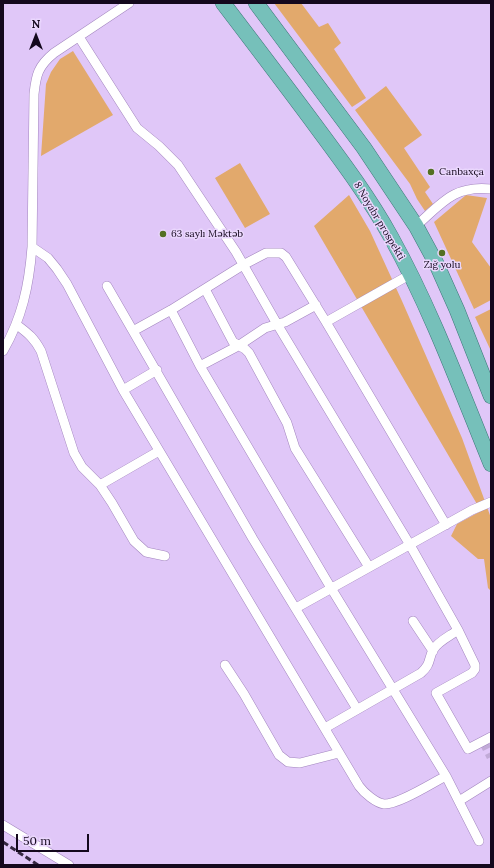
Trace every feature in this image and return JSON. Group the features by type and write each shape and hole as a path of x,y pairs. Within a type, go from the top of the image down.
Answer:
{"highway":[{"name":"8 Noyabr prospekti","path":"223,3 328,142 369,200 391,236 432,319 491,464"},
{"path":"256,3 364,148 416,226 436,263 457,310 491,396"}],"street":[{"path":"3,351 17,325 26,294 30,270 32,247 35,82 38,71 45,60 129,3"},
{"path":"79,36 136,128 178,165 236,252 277,324 410,545 458,630 474,660 475,665 475,669 472,673 436,693 468,749 491,737"},
{"path":"416,226 446,199 455,193 467,189 491,189"},
{"path":"32,247 48,258 64,279 123,390 339,753 364,791 380,803 385,804 401,800 446,776"},
{"path":"133,331 171,310 243,265 266,253 281,253 286,257 316,305 446,525"},
{"path":"326,322 411,274"},
{"path":"107,286 157,370 253,539 357,709"},
{"path":"205,289 234,342 238,346 245,349 248,353 287,423 295,448 369,567"},
{"path":"200,366 238,346 265,328 285,322 316,305"},
{"path":"171,310 200,366 331,588 446,776 479,841"},
{"path":"17,325 35,340 41,351 74,453 82,467 100,485 141,549 146,552 165,556"},
{"path":"123,390 157,370"},
{"path":"100,485 159,451"},
{"path":"296,608 472,510 491,502"},
{"path":"413,621 432,651"},
{"path":"325,728 421,673 428,667 432,651 437,645 458,630"},
{"path":"225,664 279,755 288,762 300,763 339,753"},
{"path":"459,801 491,781"},
{"path":"3,825 68,865"}],"shaded area":[{"path":"274,3 301,3 319,27 328,23 341,43 334,49 366,98 352,107"},
{"path":"73,51 113,115 41,156 46,84 51,72 60,59"},
{"path":"386,86 422,135 404,148 430,187 425,192 433,204 425,211 410,184 355,110"},
{"path":"240,163 270,214 245,228 215,178"},
{"path":"349,195 370,231 402,301 462,438 491,518 491,591 488,588 484,559 478,559 451,536 457,524 481,511 314,226"},
{"path":"466,195 487,198 472,242 491,268 491,300 474,309 434,222"},
{"path":"491,309 491,351 475,317"}],"tunnel":[{"path":"483,741 491,757"}],"railway":[{"path":"3,842 38,865"}],"place":[{"name":"Canbaxça","path":"431,172"},
{"name":"63 saylı Məktəb","path":"163,234"},
{"name":"Zığ yolu","path":"442,253"}]}
